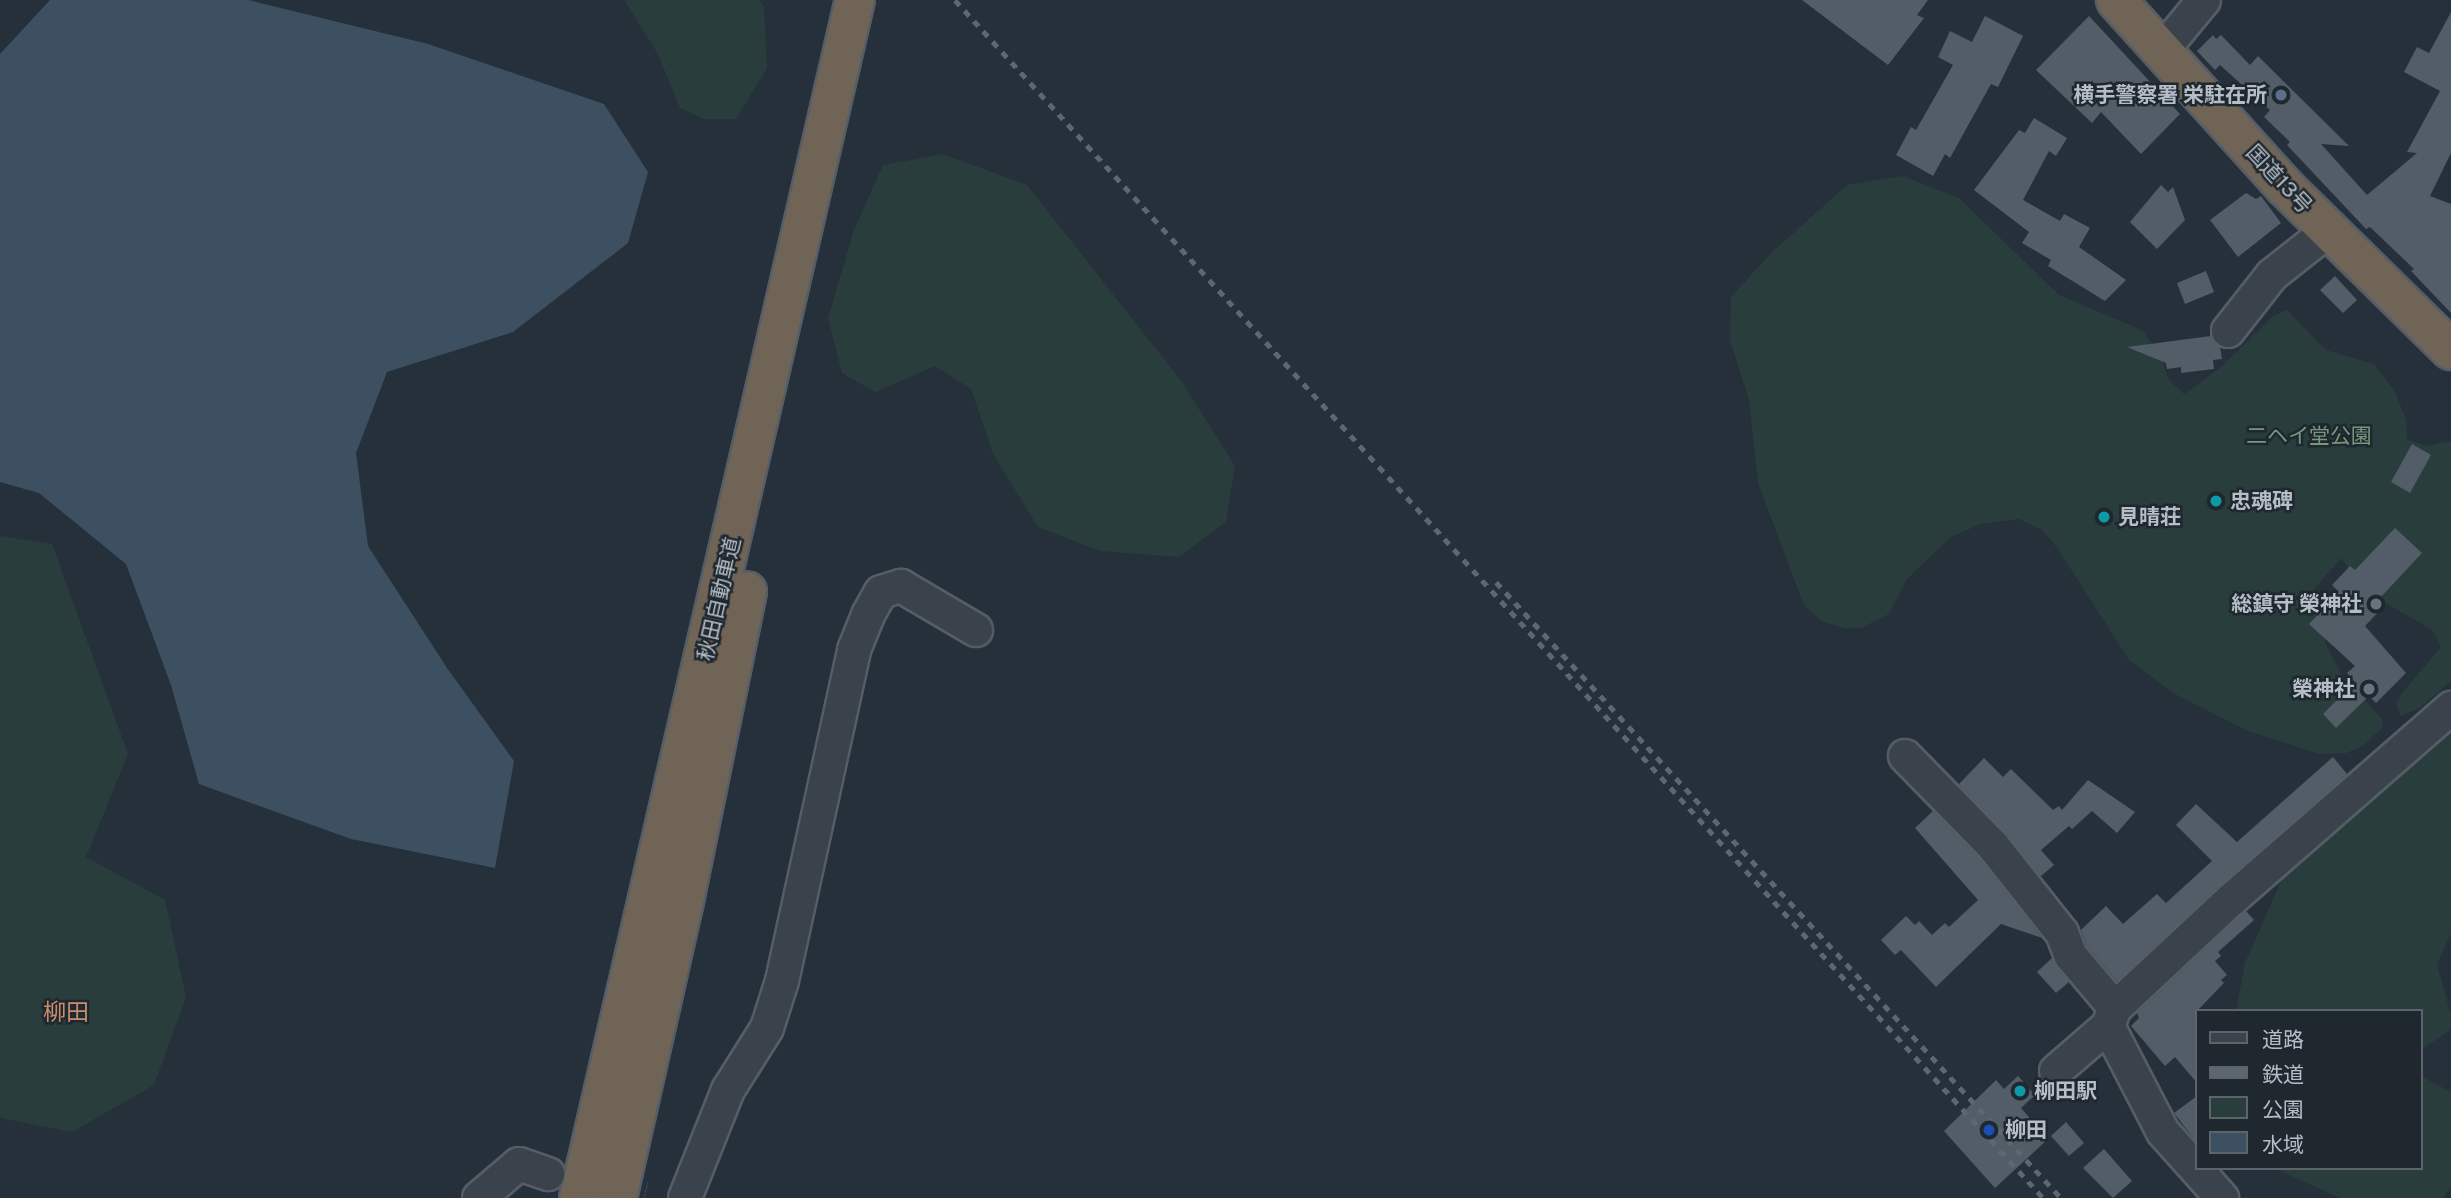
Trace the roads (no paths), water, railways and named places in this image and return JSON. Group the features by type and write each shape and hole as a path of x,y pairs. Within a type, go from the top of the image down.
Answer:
{"highway":[{"name":"秋田自動車道","path":"579,1198 856,0"},
{"name":"秋田自動車道","path":"617,1198 684,906 781,419 856,0"},
{"name":"国道13号","path":"2116,0 2329,230 2451,350"}],"street":[{"path":"2162,51 2204,0"},
{"path":"2228,331 2272,275 2329,230"},
{"path":"685,1198 728,1090 768,1028 782,981 854,650 868,615 881,592 901,586 976,630"},
{"path":"2056,1071 2451,708"},
{"path":"1905,756 1993,846 2062,933 2071,956 2112,1017 2163,1132 2196,1169"},
{"path":"479,1198 519,1164 548,1174"},
{"path":"2197,1170 2222,1198"}],"water":[{"path":"50,0 248,0 428,44 604,104 648,172 628,243 513,332 387,372 356,453 368,546 447,668 514,761 495,868 351,839 199,784 171,685 126,564 39,493 0,482 0,54"}],"tunnel":[{"path":"597,1186 645,1198"}],"railway":[{"path":"955,0 2043,1198"},
{"path":"1496,582 2061,1198"}],"place":[{"name":"横手警察署 栄駐在所","path":"2281,95"},
{"name":"忠魂碑","path":"2216,501"},
{"name":"見晴荘","path":"2104,517"},
{"name":"総鎮守 榮神社","path":"2376,604"},
{"name":"榮神社","path":"2369,689"},
{"name":"柳田駅","path":"2020,1091"},
{"name":"柳田","path":"1989,1130"}],"district":[{"name":"柳田","path":"66,1012"}],"park label":[{"name":"二ヘイ堂公園","path":"2309,436"}]}
